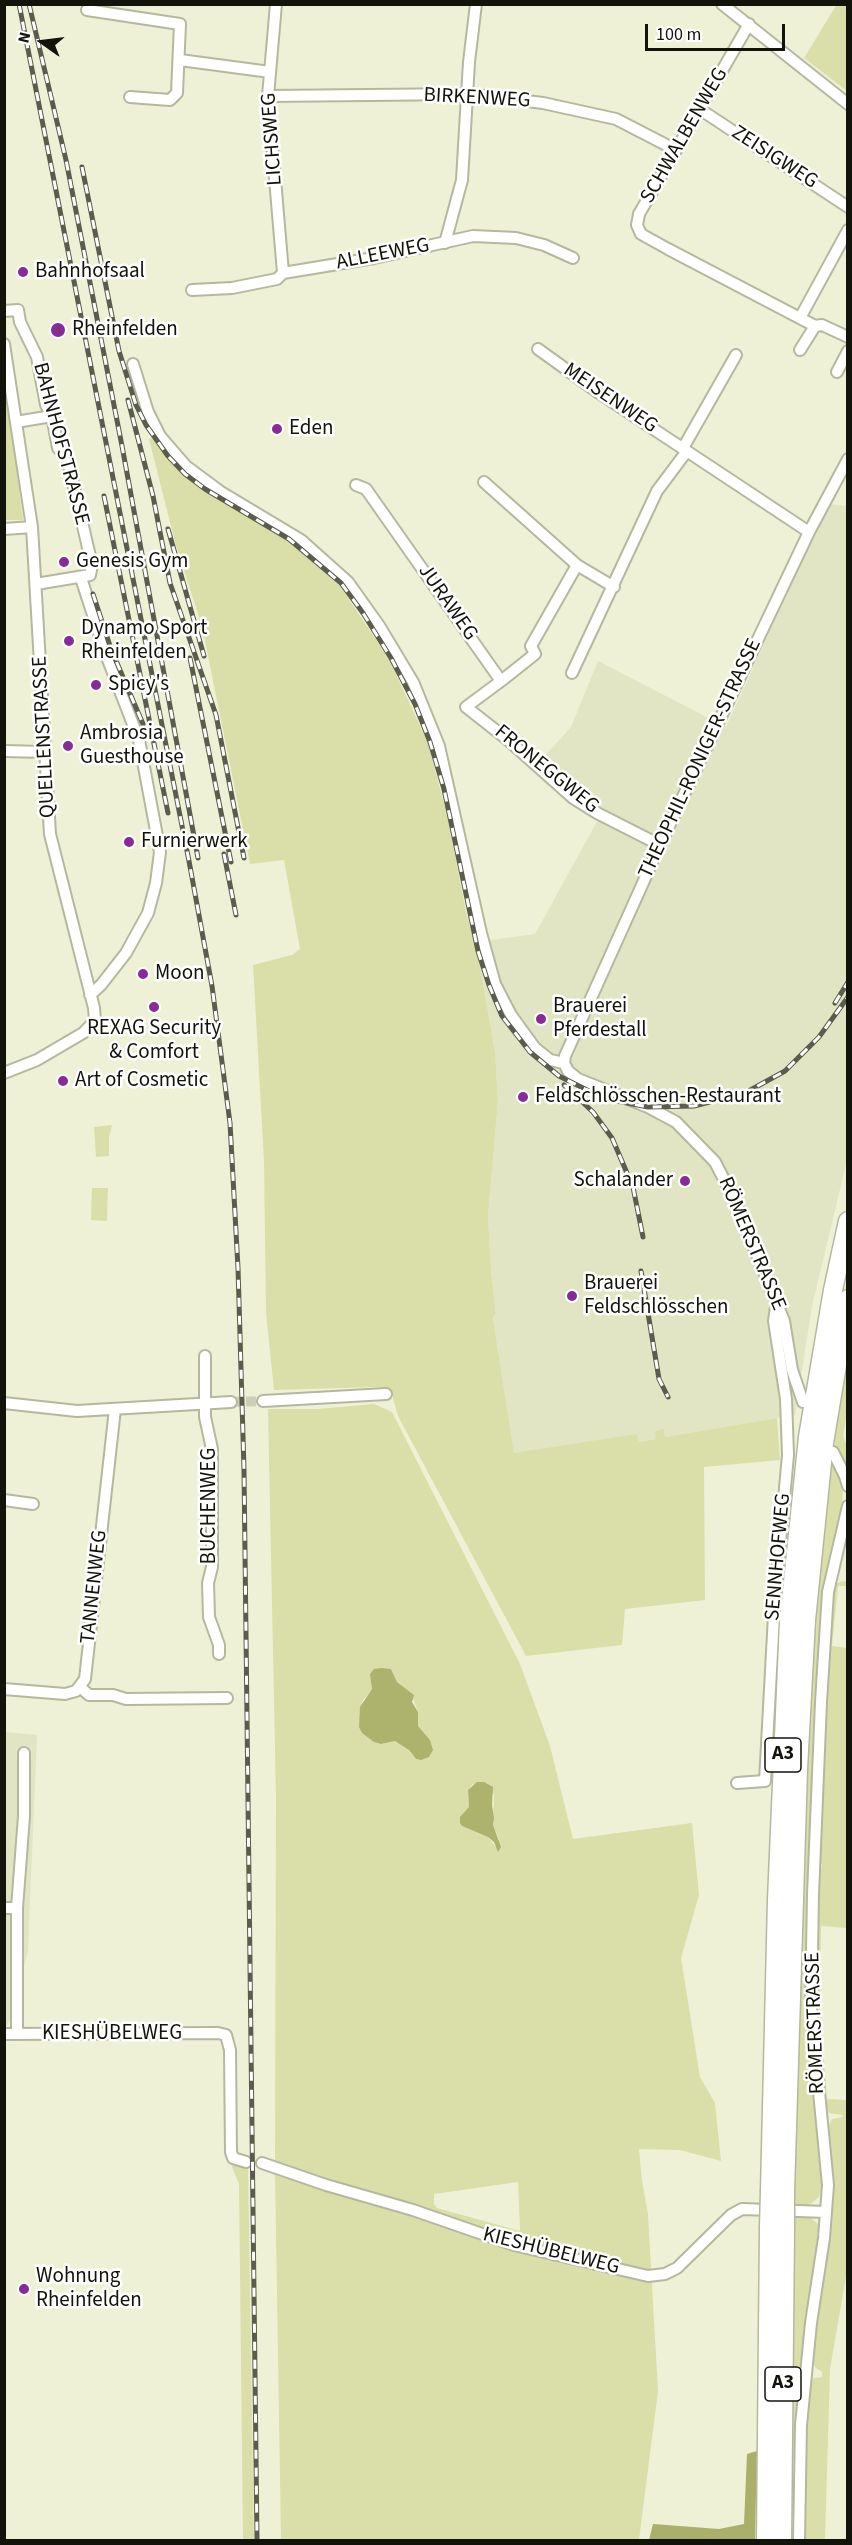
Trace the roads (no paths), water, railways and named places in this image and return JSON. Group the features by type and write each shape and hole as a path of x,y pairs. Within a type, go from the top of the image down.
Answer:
{"highway":[{"name":"A3","path":"778,2192 777,1900 789,1621 808,1437 833,1290 848,1221"},
{"name":"A3","path":"766,2541 778,2192 806,1620 824,1443 848,1299"},
{"name":"A3","path":"777,2228 782,2541"}],"street":[{"name":"LICHSWEG","path":"276,4 268,96 283,273"},
{"path":"445,243 462,180 469,94 470,45 476,4"},
{"path":"722,4 848,104"},
{"path":"87,10 180,24 177,93 170,100 130,97"},
{"name":"SCHWALBENWEG","path":"749,24 639,214 637,225 641,234 815,326 822,325 848,337"},
{"path":"180,60 270,72"},
{"name":"BIRKENWEG","path":"268,96 469,94 543,103 616,119 676,150"},
{"name":"ZEISIGWEG","path":"701,110 848,207"},
{"path":"800,318 848,230"},
{"name":"ALLEEWEG","path":"192,290 232,288 277,279 283,273 473,236 506,237 544,245 573,258"},
{"name":"BAHNHOFSTRASSE","path":"4,310 18,310 20,321 37,357 46,405 52,416 58,447 67,457 92,565 90,575 81,578"},
{"path":"800,350 815,326"},
{"name":"QUELLENSTRASSE","path":"4,344 32,527 50,834 95,1021 83,1033 37,1060 4,1073"},
{"name":"MEISENWEG","path":"538,349 808,532"},
{"path":"837,372 848,351"},
{"path":"572,673 657,491 685,450 736,355"},
{"name":"RÖMERSTRASSE","path":"133,364 148,412 160,436 186,466 221,492 301,540 348,582 380,627 413,682 439,746 481,933 495,984 511,1015 535,1048 550,1060 564,1063 568,1071 578,1079 648,1107 676,1122 715,1162 735,1201 771,1289 776,1308 784,1321 792,1370 803,1402"},
{"path":"16,422 52,416"},
{"name":"THEOPHIL-RONIGER-STRASSE","path":"564,1063 565,1056 660,845 808,532 848,459"},
{"path":"484,482 577,565 614,587"},
{"name":"JURAWEG","path":"361,487 501,681"},
{"path":"4,529 32,527"},
{"path":"501,681 535,654 531,646 577,565"},
{"path":"36,584 81,578 105,652 139,740 159,852 156,883 148,913 126,953 101,986 90,995"},
{"name":"FRONEGGWEG","path":"501,681 466,707 508,740 573,798 660,845"},
{"path":"4,752 44,752"},
{"name":"SENNHOFWEG","path":"737,1783 765,1780 775,1597 788,1455 786,1399 774,1321 776,1308"},
{"name":"BUCHENWEG","path":"205,1356 205,1417 212,1449 212,1567 208,1583 208,1617 219,1645 219,1654"},
{"path":"263,1401 386,1394"},
{"path":"4,1403 77,1411 231,1402"},
{"name":"TANNENWEG","path":"80,1687 85,1679 115,1408"},
{"path":"833,1452 848,1486"},
{"path":"4,1500 33,1503"},
{"name":"RÖMERSTRASSE","path":"799,2541 801,2425 811,2323 824,2238 828,2185 811,2009 813,1894 824,1632 828,1592 848,1506"},
{"path":"4,1689 65,1694 80,1687 89,1695 113,1695 126,1699 227,1698"},
{"path":"17,2034 17,1908 24,1816 24,1753"},
{"path":"4,1908 17,1908"},
{"name":"KIESHÜBELWEG","path":"4,2034 218,2033 226,2036 231,2050 231,2152 233,2158 246,2162"},
{"name":"KIESHÜBELWEG","path":"262,2163 326,2185 413,2210 514,2245 648,2276 665,2274 677,2268 731,2215 742,2209 826,2212"}],"tunnel":[{"path":"231,1402 263,1401"}],"railway":[{"path":"19,4 189,861 212,986 230,1123 238,1268 244,1470 257,2540"},
{"path":"29,4 66,160 122,446 198,858"},
{"path":"82,167 119,351 136,405 146,425 168,456 185,474 205,489 289,539 341,583 391,658 415,704 430,742 444,789 478,951 489,985 502,1016 530,1052 559,1076 595,1094 648,1107 694,1106 745,1093 785,1071 819,1037 848,997"},
{"path":"128,400 153,496 170,583 216,715 244,858"},
{"path":"104,496 168,813"},
{"path":"168,529 204,656"},
{"path":"93,594 111,649 143,724"},
{"path":"190,658 231,862"},
{"path":"224,854 236,915"},
{"path":"835,1003 848,982"},
{"path":"564,1085 593,1112 612,1138 633,1187 643,1237"},
{"path":"641,1271 659,1379 668,1397"}],"place":[{"name":"Bahnhofsaal","path":"23,272"},
{"name":"Rheinfelden","path":"58,330"},
{"name":"Eden","path":"277,429"},
{"name":"Genesis Gym","path":"64,562"},
{"name":"Dynamo Sport Rheinfelden","path":"69,641"},
{"name":"Spicy's","path":"96,685"},
{"name":"Ambrosia Guesthouse","path":"68,746"},
{"name":"Furnierwerk","path":"129,842"},
{"name":"Moon","path":"143,974"},
{"name":"REXAG Security & Comfort","path":"154,1007"},
{"name":"Brauerei Pferdestall","path":"541,1019"},
{"name":"Art of Cosmetic","path":"63,1081"},
{"name":"Feldschlösschen-Restaurant","path":"523,1097"},
{"name":"Schalander","path":"685,1181"},
{"name":"Brauerei Feldschlösschen","path":"572,1296"},
{"name":"Wohnung Rheinfelden","path":"24,2289"}]}
